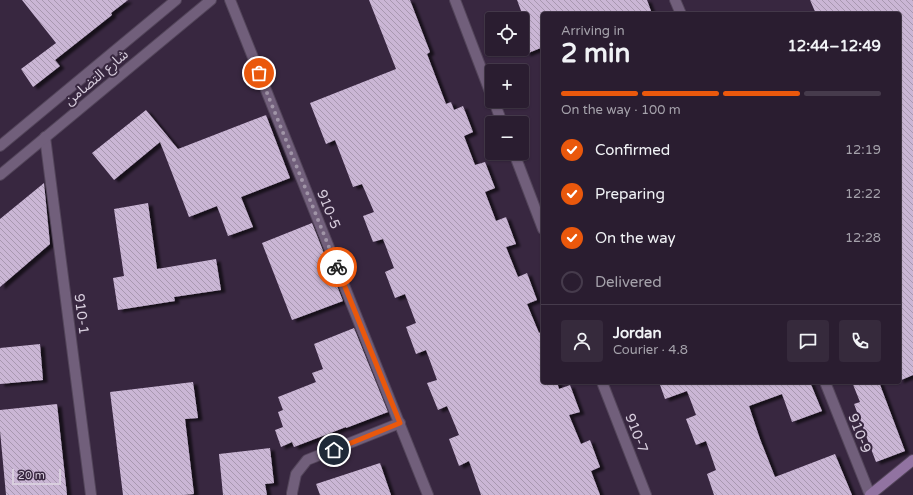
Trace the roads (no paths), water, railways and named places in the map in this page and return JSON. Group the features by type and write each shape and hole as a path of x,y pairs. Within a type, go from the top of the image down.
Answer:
{"street":[{"name":"شارع التضامن","path":"0,146 176,0"},
{"name":"شارع التضامن","path":"0,175 211,0"},
{"name":"910-5","path":"230,0 428,495"},
{"path":"455,0 485,79"},
{"path":"675,0 680,12"},
{"name":"910-1","path":"46,137 91,495"},
{"path":"517,160 541,224"},
{"name":"910-7","path":"603,384 646,495"},
{"name":"910-9","path":"826,384 870,495"},
{"path":"292,495 296,474 307,460 400,423"},
{"path":"870,495 913,460"}]}
